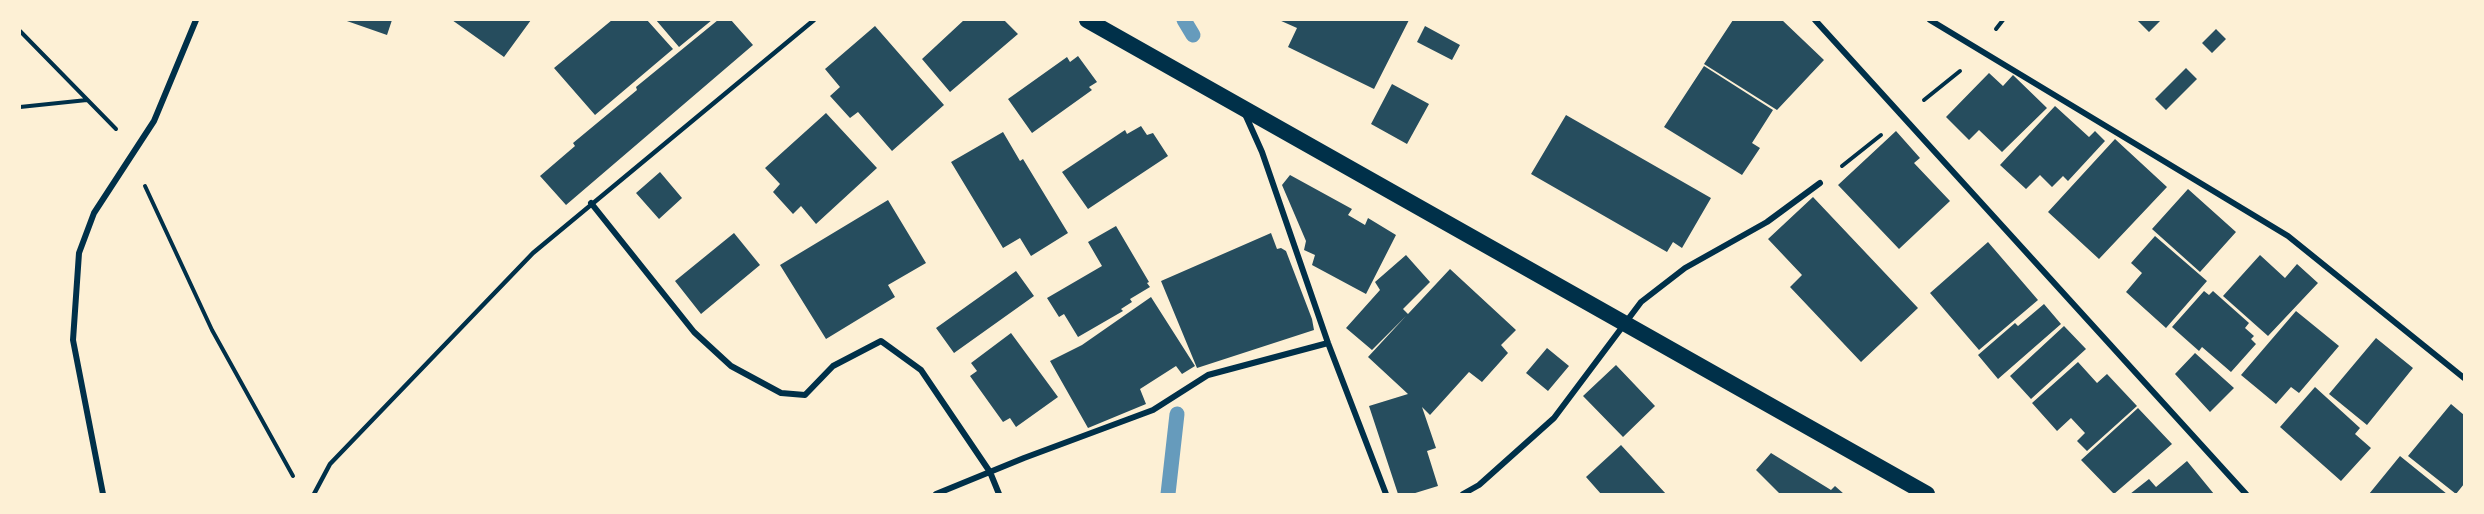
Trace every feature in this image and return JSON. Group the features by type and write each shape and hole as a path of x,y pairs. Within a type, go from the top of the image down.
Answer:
{"highway":[{"path":"1087,20 1241,105 1624,325 1927,495"}],"street":[{"path":"103,495 73,340 79,253 94,213 154,122 196,20"},
{"path":"1815,20 2246,495"},
{"path":"1930,20 2288,236 2464,378"},
{"path":"1241,105 1262,152 1328,343 1386,495"},
{"path":"1463,495 1479,485 1554,418 1641,302 1684,268 1767,222 1820,183"},
{"path":"591,203 694,332 731,366 781,393 806,395 833,366 881,341 921,370 990,472 999,495"},
{"path":"936,495 1153,410 1208,375 1328,343"}],"lane":[{"path":"314,495 330,464 533,252 814,20"}],"path":[{"path":"20,31 118,131 212,330 298,484"},
{"path":"20,107 87,100"}],"building":[{"path":"344,20 392,20 387,35"},
{"path":"452,20 531,20 504,57"},
{"path":"612,20 647,20 673,49 595,115 554,68"},
{"path":"656,20 712,20 679,47"},
{"path":"718,20 731,20 753,45 566,205 540,176 575,146 573,143 637,90 636,87"},
{"path":"964,20 1004,20 1018,34 950,92 922,59"},
{"path":"1279,20 1409,20 1374,89 1288,47 1297,28"},
{"path":"1733,20 1782,20 1824,60 1777,110 1704,64"},
{"path":"2137,20 2161,20 2149,32"},
{"path":"875,26 944,105 892,151 858,112 850,118 830,96 840,87 825,69"},
{"path":"1425,26 1460,45 1452,60 1417,42"},
{"path":"2216,29 2226,39 2212,53 2202,43"},
{"path":"1078,56 1097,82 1089,87 1092,90 1032,133 1008,99 1067,57 1070,62"},
{"path":"1704,66 1773,110 1752,143 1760,148 1742,175 1664,127"},
{"path":"2186,68 2197,79 2166,110 2155,99"},
{"path":"1989,73 2003,86 2013,75 2047,108 2002,152 1979,130 1969,140 1946,117"},
{"path":"1392,84 1429,104 1407,144 1371,124"},
{"path":"2055,106 2089,137 2095,131 2105,141 2068,181 2063,176 2052,187 2040,175 2026,189 2000,165"},
{"path":"826,113 877,168 816,224 801,206 793,214 773,192 780,184 765,168"},
{"path":"1566,115 1711,198 1682,248 1673,242 1667,252 1531,174"},
{"path":"1141,126 1147,135 1153,133 1168,156 1088,209 1062,172 1125,130 1127,134"},
{"path":"1896,131 1920,158 1914,163 1950,201 1899,249 1838,185"},
{"path":"1003,132 1020,161 1023,159 1068,233 1031,256 1020,238 1003,248 951,162"},
{"path":"2115,139 2167,187 2099,259 2048,212"},
{"path":"660,172 682,198 659,219 636,193"},
{"path":"1290,175 1352,209 1348,215 1365,225 1368,218 1396,235 1366,294 1312,265 1315,255 1304,250 1306,241 1282,185"},
{"path":"2188,189 2236,232 2200,272 2152,229"},
{"path":"1813,197 1918,308 1861,362 1790,287 1802,275 1768,239"},
{"path":"888,200 926,263 888,285 895,297 826,339 780,265"},
{"path":"1116,226 1150,287 1130,299 1132,302 1121,309 1123,311 1078,337 1064,314 1059,317 1047,298 1102,266 1088,242"},
{"path":"734,233 760,265 701,314 675,281"},
{"path":"1271,233 1277,249 1281,248 1286,251 1314,330 1197,368 1161,281"},
{"path":"2155,236 2207,281 2166,328 2126,292 2142,273 2131,263"},
{"path":"1988,242 2038,300 1979,350 1930,293"},
{"path":"1406,255 1430,282 1403,309 1408,314 1450,269 1516,330 1501,345 1508,353 1482,382 1469,372 1430,415 1422,407 1436,448 1427,451 1438,486 1412,494 1398,494 1369,406 1408,394 1368,357 1406,316 1372,350 1346,328 1380,290 1375,282"},
{"path":"2260,255 2285,278 2297,264 2318,283 2268,336 2223,296"},
{"path":"1016,271 1034,296 954,353 936,328"},
{"path":"2204,291 2209,295 2213,291 2249,323 2245,328 2254,336 2251,339 2256,344 2231,372 2202,347 2199,351 2172,327"},
{"path":"1151,297 1195,366 1182,374 1176,366 1140,389 1146,404 1088,428 1050,361 1082,345"},
{"path":"2044,304 2061,324 1998,379 1978,355 2015,323 2018,326"},
{"path":"2296,311 2339,346 2299,393 2291,387 2276,404 2241,375"},
{"path":"2064,326 2086,349 2031,399 2010,376"},
{"path":"1011,333 1058,397 1016,427 1010,418 1003,422 970,376 977,371 971,363"},
{"path":"2376,338 2413,368 2367,425 2329,394"},
{"path":"1547,348 1569,366 1548,391 1526,373"},
{"path":"2195,353 2234,388 2210,412 2175,374"},
{"path":"2078,362 2097,383 2107,374 2137,406 2087,451 2077,441 2085,433 2071,418 2057,431 2032,403"},
{"path":"1616,365 1655,406 1623,437 1583,396"},
{"path":"2315,387 2360,428 2355,434 2371,448 2341,481 2280,427"},
{"path":"2451,404 2464,415 2464,484 2456,494 2408,456"},
{"path":"2138,408 2172,444 2114,494 2081,460"},
{"path":"1621,445 1666,494 1601,494 1586,477"},
{"path":"1771,453 1831,490 1835,486 1844,494 1780,494 1756,470"},
{"path":"2400,456 2447,494 2369,494"},
{"path":"2187,461 2214,494 2130,494 2149,479 2156,487"}],"waterway":[{"path":"1184,20 1193,35"},
{"path":"1168,494 1177,414"}]}
